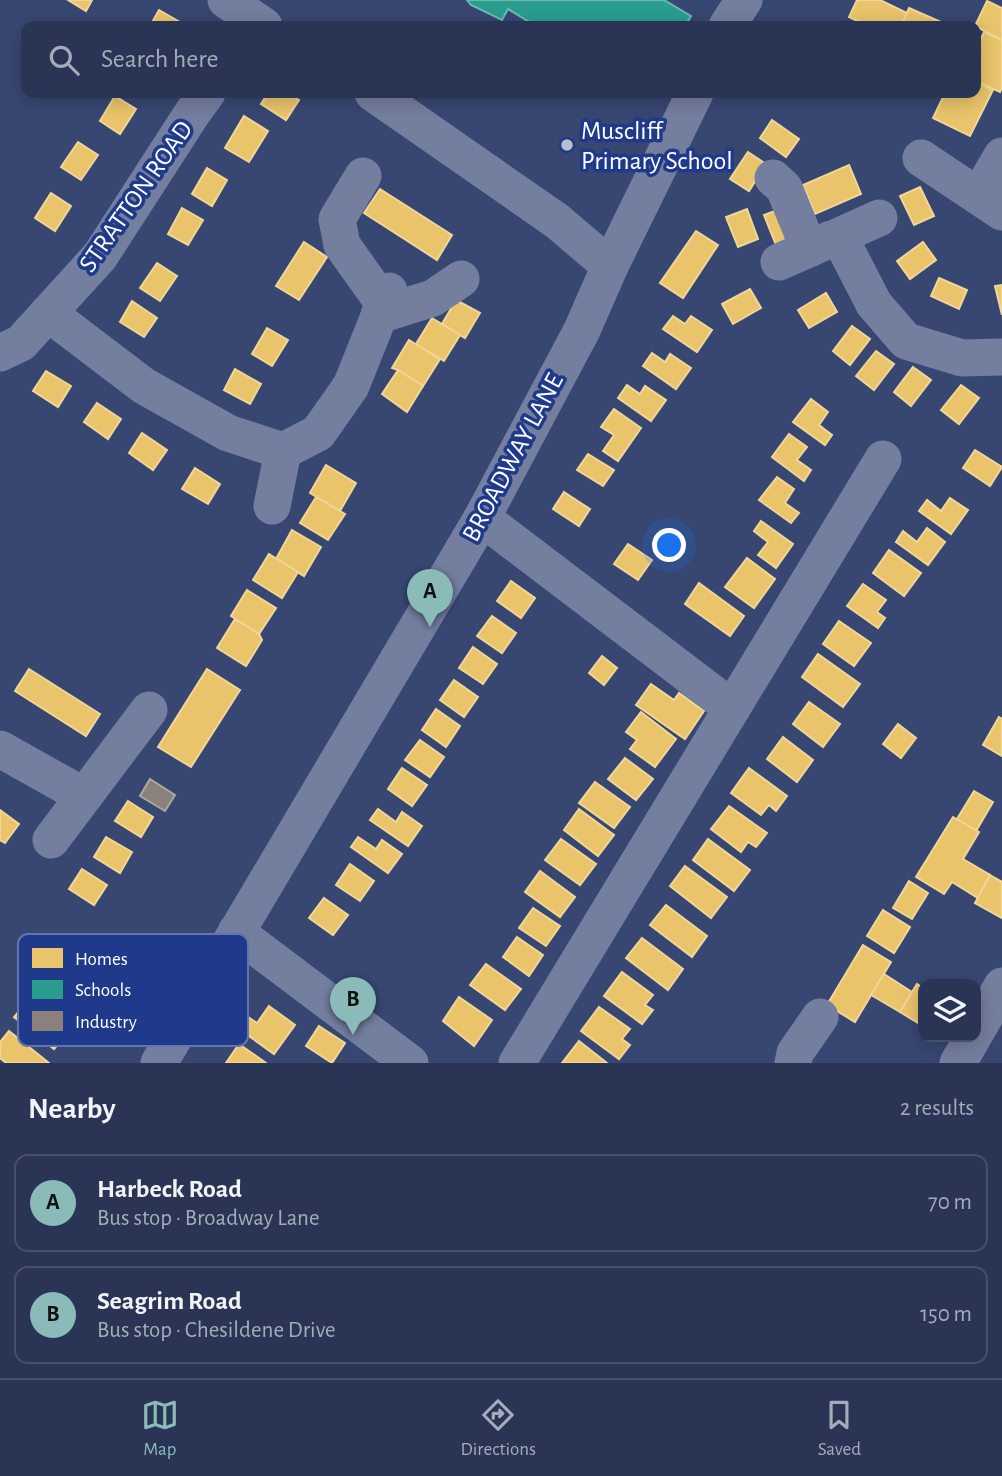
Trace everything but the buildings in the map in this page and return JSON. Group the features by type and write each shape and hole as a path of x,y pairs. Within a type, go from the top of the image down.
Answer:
{"street":[{"path":"226,0 254,21"},
{"name":"STRATTON ROAD","path":"0,353 21,343 100,256 203,98"},
{"path":"380,98 557,221 610,265"},
{"name":"BROADWAY LANE","path":"236,932 482,518 582,330 610,265 693,98"},
{"path":"920,158 990,204 1002,156"},
{"path":"363,176 337,219 342,245 384,303"},
{"path":"773,178 785,188 809,249 874,304 906,341 962,358 1002,357"},
{"path":"809,249 879,218"},
{"path":"384,303 433,298 461,279"},
{"path":"48,313 144,386 228,433 283,451 318,433 351,386 384,303"},
{"path":"272,506 283,451"},
{"path":"517,1063 883,459"},
{"path":"482,518 732,708"},
{"path":"51,840 149,710"},
{"path":"0,749 84,796"},
{"path":"248,941 410,1063"},
{"path":"981,1023 1002,986"},
{"path":"793,1063 795,1053 820,1017"},
{"path":"958,1063 970,1042"},
{"name":"BROADWAY LANE","path":"159,1063 169,1046"}],"place":[{"name":"Muscliff Primary School","path":"567,145"},
{"name":"Harbeck Road","path":"430,627"},
{"name":"Seagrim Road","path":"353,1035"}]}
